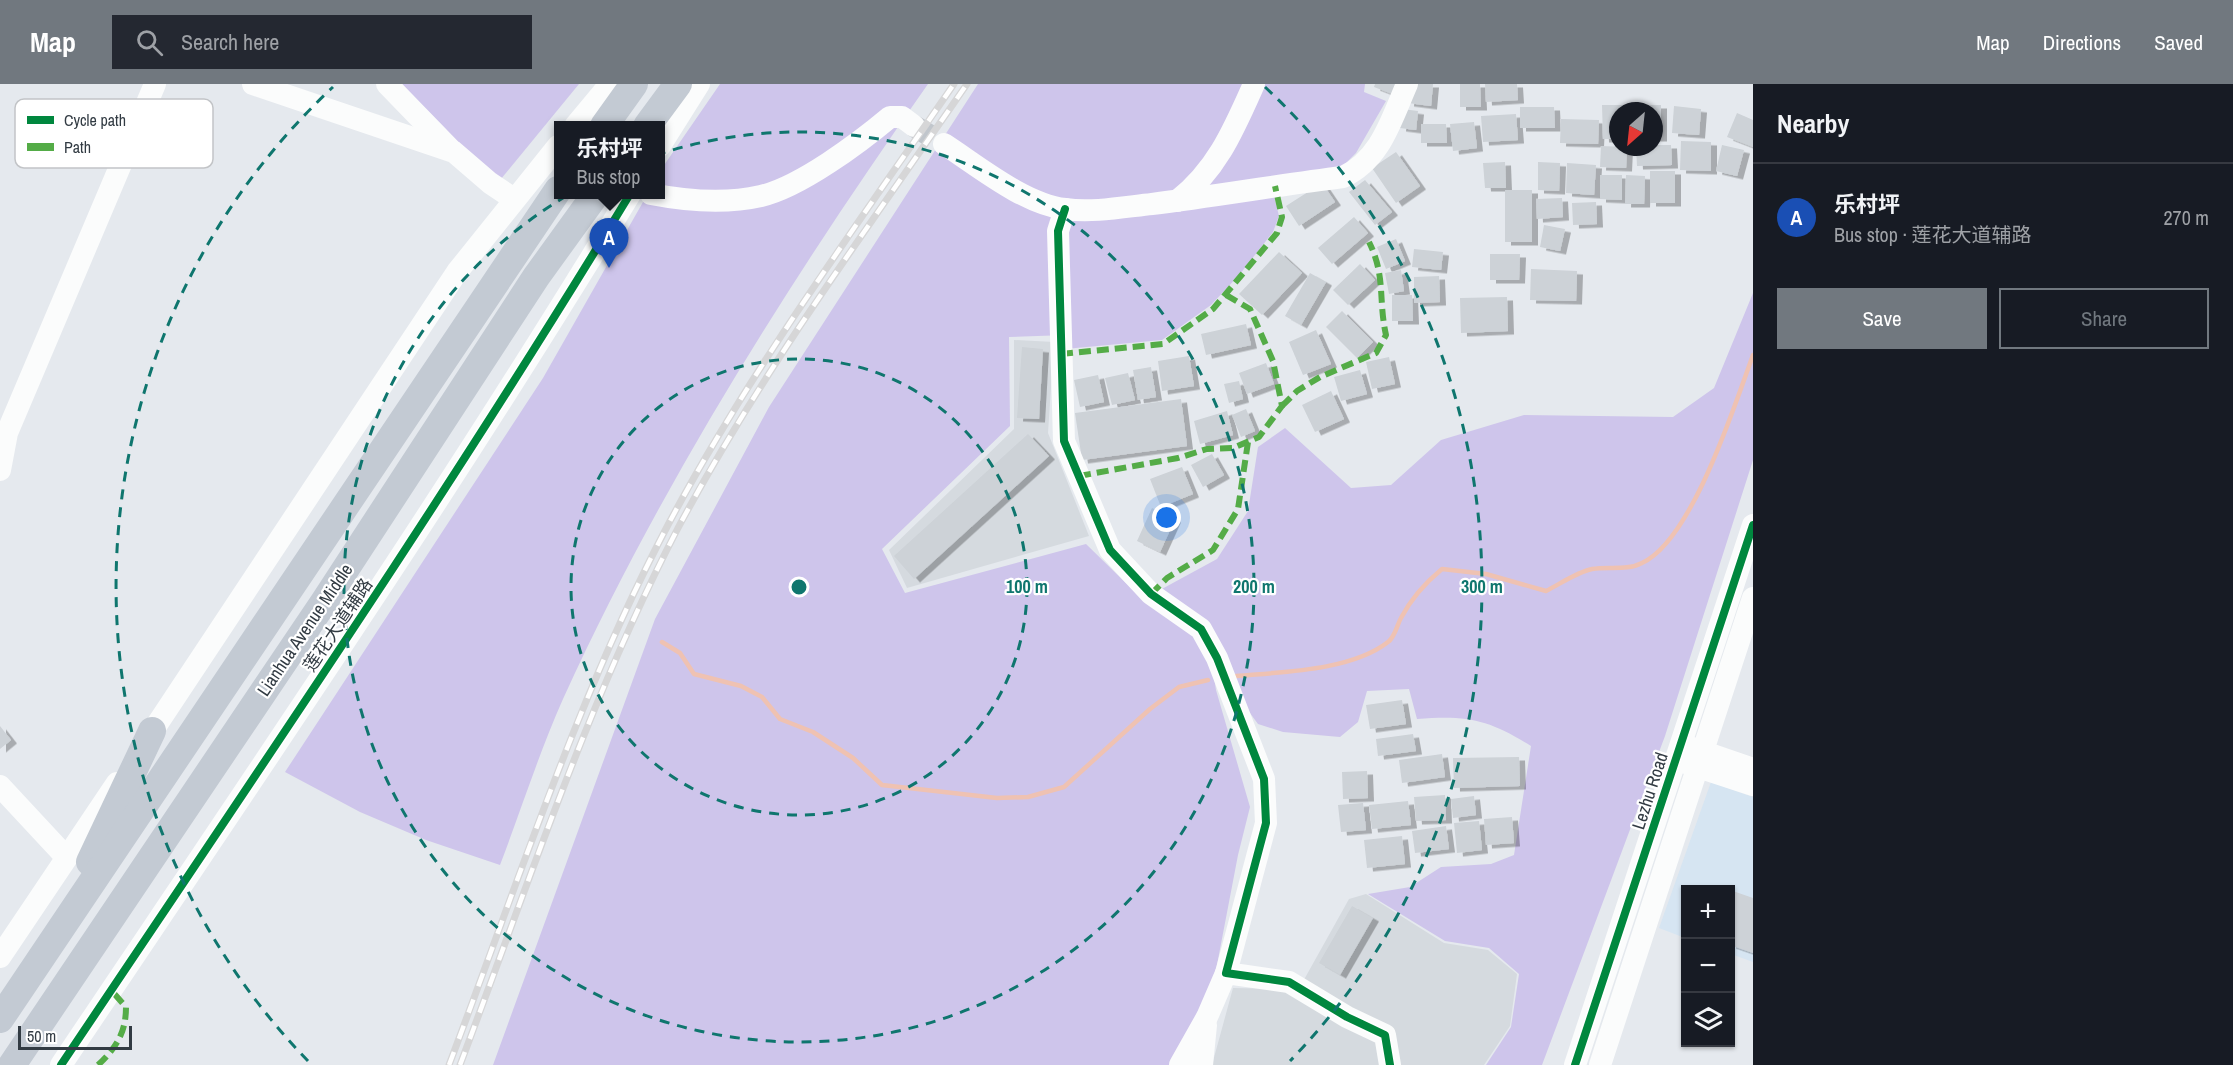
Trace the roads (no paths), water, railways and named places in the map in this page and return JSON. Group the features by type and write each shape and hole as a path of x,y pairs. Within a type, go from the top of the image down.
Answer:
{"main road":[{"path":"608,121 634,84"},
{"path":"651,121 678,84"},
{"name":"Lianhua Avenue Middle","path":"0,1019 554,196"},
{"name":"Lianhua Avenue Middle","path":"12,1065 324,602 536,277 593,199"},
{"path":"46,953 152,731"}],"street":[{"path":"149,99 155,84"},
{"path":"253,84 454,152"},
{"path":"387,84 454,152 490,183 514,199"},
{"path":"579,121 610,84"},
{"path":"665,138 699,84"},
{"path":"1176,201 1193,188 1212,167 1232,135 1254,84"},
{"path":"944,144 1012,188 1038,201 1065,209 1127,207 1176,201 1342,177 1357,170 1382,140 1407,84"},
{"path":"665,196 698,200 762,196 796,182 890,117 902,117 914,126"},
{"path":"0,957 457,272 554,151"},
{"path":"0,470 7,433 119,168"},
{"name":"莲花大道辅路","path":"61,1065 488,424 628,199"},
{"path":"1065,209 1058,231 1064,441 1110,550 1151,594 1201,629 1217,658 1264,779 1266,823 1226,973 1207,1017 1180,1065"},
{"name":"Lezhu Road","path":"1600,1065 1753,525"},
{"name":"Lezhu Road","path":"1575,1065 1689,756 1753,598"},
{"path":"1689,756 1753,769"},
{"path":"1689,756 1753,785"},
{"path":"0,786 66,857"},
{"path":"1226,973 1289,982 1347,1017 1385,1035 1390,1065"},
{"path":"1202,1065 1207,1017"}],"waterway":[{"path":"1236,676 1315,668 1355,659 1373,652 1390,640 1414,597 1442,569 1486,574 1546,591 1586,571 1598,568 1624,568 1642,563 1660,550 1678,528 1694,501 1723,438 1753,355"},
{"path":"662,642 680,653 694,674 741,686 762,697 780,719 813,732 853,758 882,785 997,798 1028,797 1064,787 1150,709 1179,687 1208,680"}],"tunnel":[{"path":"914,126 944,144"}],"railway":[{"path":"449,1065 578,722 636,588 669,523 769,354 954,84"},
{"path":"460,1065 535,861 588,726 616,659 678,528 710,470 780,357 853,247 967,84"}],"place":[{"name":"乐村坪","path":"609,268"}]}
